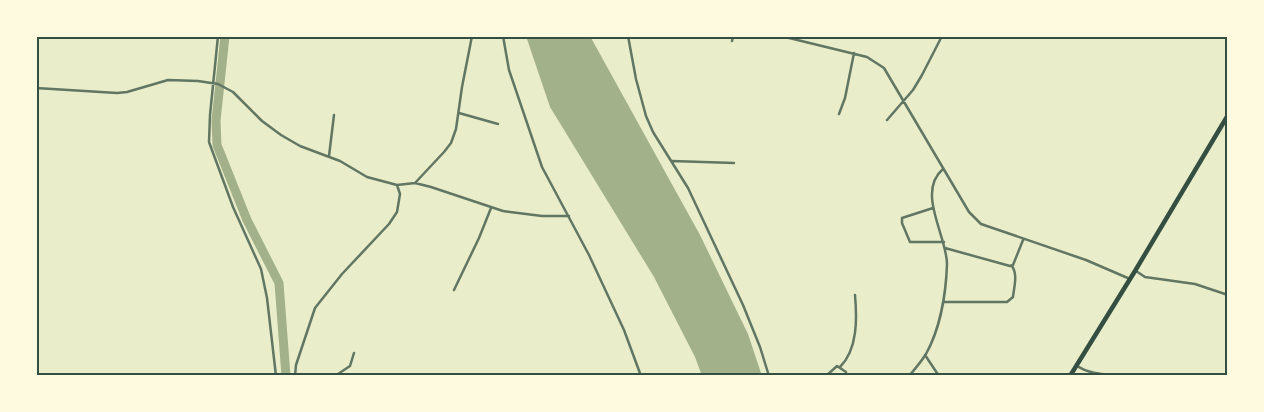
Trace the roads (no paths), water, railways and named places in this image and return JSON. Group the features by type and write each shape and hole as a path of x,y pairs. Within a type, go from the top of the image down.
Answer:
{"highway":[{"path":"1070,376 1079,366 1130,279 1137,272 1228,115"}],"street":[{"path":"218,36 208,131 209,142 233,207 261,269 267,298 276,376"},
{"path":"415,183 451,143 456,129 472,36"},
{"path":"503,36 509,70 542,167 569,216 624,330 641,376"},
{"path":"628,36 636,79 646,116 653,132 688,188 743,305 769,376"},
{"path":"732,41 734,36"},
{"path":"781,36 868,57 884,68 969,212 976,220 988,227 1086,260 1130,279"},
{"path":"887,120 904,101 922,75 942,36"},
{"path":"839,114 845,98 854,54"},
{"path":"36,88 117,93 127,92 163,80 198,81 218,84 233,92 262,121 281,135 300,146 340,161 367,177 398,185 415,183 503,211 542,216 569,216"},
{"path":"459,113 498,124"},
{"path":"329,156 334,115"},
{"path":"672,161 734,163"},
{"path":"909,376 925,355 932,341 943,302 946,266 945,248 933,208 932,193 934,180 943,169"},
{"path":"295,376 296,365 315,308 342,274 398,212 400,194 398,185"},
{"path":"454,290 491,208"},
{"path":"933,208 902,218 901,221 910,242 944,242"},
{"path":"943,302 1008,302 1013,298 1015,274 1012,266 1023,240"},
{"path":"945,248 1012,266"},
{"path":"1137,272 1143,276 1195,284 1228,295"},
{"path":"826,376 836,367 840,367 847,356 856,330 855,295"},
{"path":"335,376 350,366 354,353"},
{"path":"925,355 939,376"},
{"path":"1079,366 1085,371 1122,376"},
{"path":"840,367 846,372"}],"waterway":[{"path":"225,36 216,121 217,145 247,220 279,283 286,376"}]}
